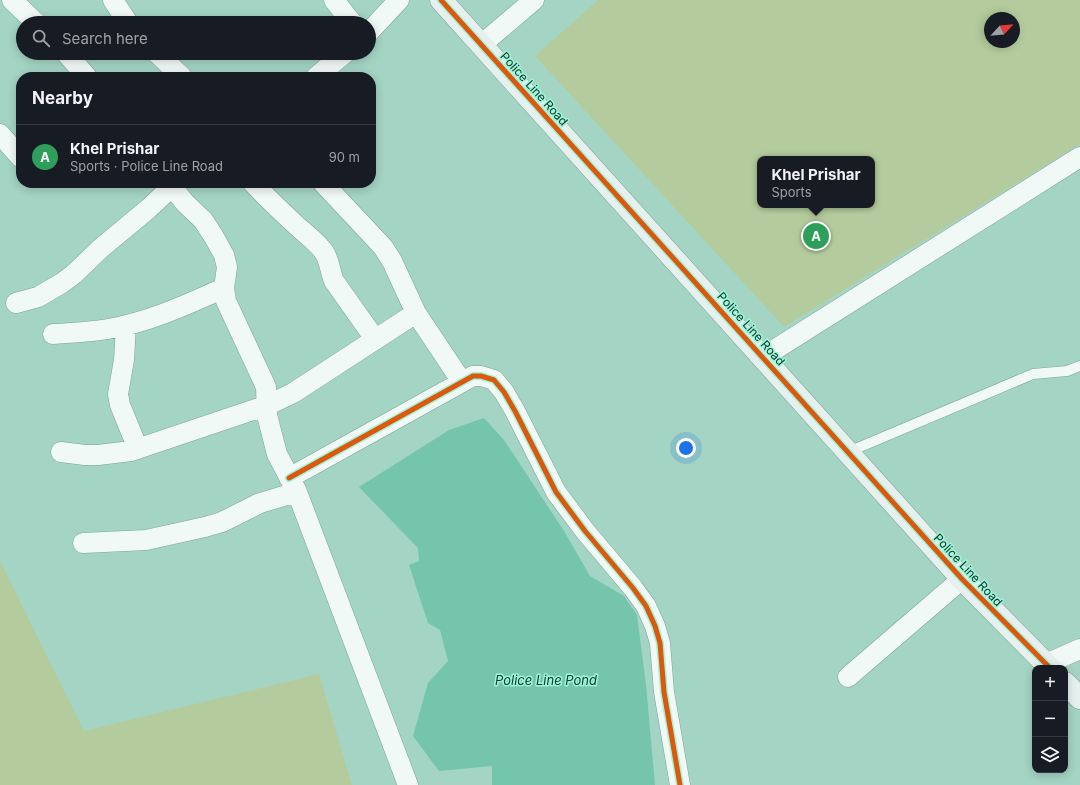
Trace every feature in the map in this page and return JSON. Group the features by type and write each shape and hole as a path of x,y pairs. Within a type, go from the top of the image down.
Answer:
{"street":[{"path":"12,0 29,16"},
{"path":"113,0 123,16"},
{"path":"334,0 347,16"},
{"path":"376,25 399,0"},
{"name":"Police Line Road","path":"441,0 962,579 1047,665"},
{"path":"481,45 534,0"},
{"path":"72,60 83,72"},
{"path":"164,60 177,72"},
{"path":"322,72 337,60"},
{"path":"0,134 16,152"},
{"path":"763,357 1080,157"},
{"path":"16,303 38,297 62,283 148,209 168,188"},
{"path":"175,188 185,203 203,220 224,255 227,267 224,288 226,301 266,387 268,404 267,415 277,454 293,485 408,785"},
{"path":"258,188 290,220 317,243 325,253 329,261 334,282 375,339"},
{"path":"328,188 383,247 392,261 416,313 462,382"},
{"path":"53,334 108,329 126,325 176,309 224,288"},
{"path":"61,452 98,455 113,454 138,449 268,404 293,393 416,313"},
{"path":"126,325 124,360 118,394 120,405 138,449"},
{"path":"83,543 146,540 222,522 260,504 293,485 473,376 482,376 494,380 504,392 515,411 556,492 585,531 633,588 646,606 655,626 660,643 664,692 680,785"},
{"path":"848,677 962,579"},
{"path":"1050,665 1080,649"},
{"path":"1068,686 1080,698"}],"lane":[{"path":"848,452 1033,374 1067,371 1080,366"}],"shaded area":[{"path":"598,0 1080,0 1080,144 784,327 535,56"},
{"path":"0,561 84,731 319,674 352,785 0,785"}],"water":[{"name":"Police Line Pond","path":"484,418 504,440 564,531 590,576 624,596 637,615 646,685 655,785 492,785 492,766 439,771 413,736 428,683 448,661 440,630 428,623 409,565 419,561 418,548 359,487 449,430"}],"cycle path":[{"path":"441,0 962,579 1047,665"},
{"path":"289,478 473,376 481,376 494,380 504,392 515,411 556,492 585,531 633,588 646,606 655,626 660,643 664,692 680,785"}],"place":[{"name":"Khel Prishar","path":"816,236"}]}
